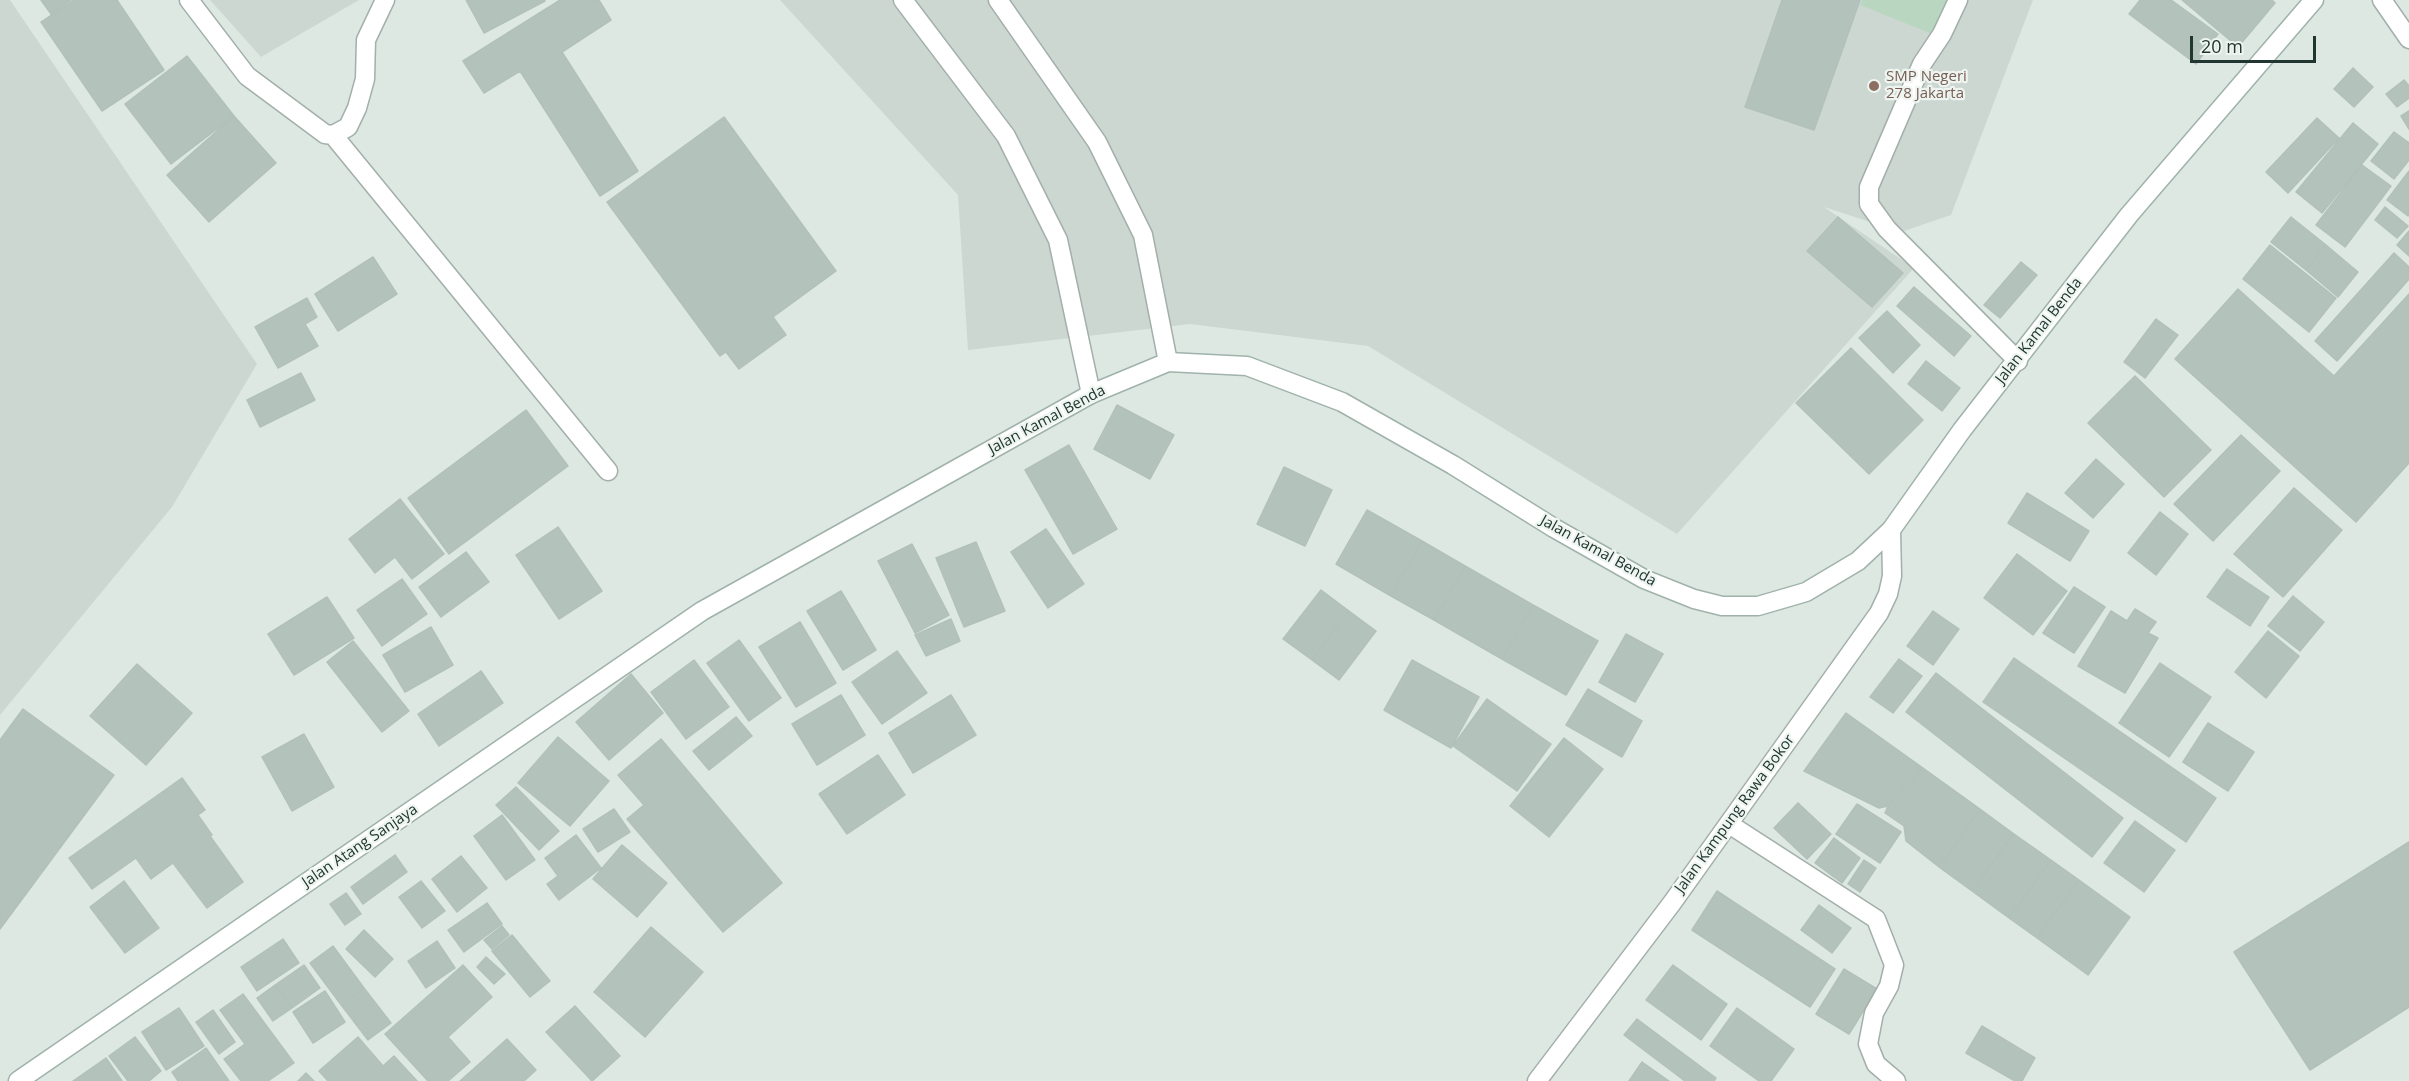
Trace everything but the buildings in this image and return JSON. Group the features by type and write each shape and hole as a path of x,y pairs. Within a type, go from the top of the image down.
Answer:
{"main road":[{"path":"189,0 247,76 316,128 325,134 333,135 348,127 357,108 365,79 366,40 385,0"},
{"path":"903,0 1006,136 1058,240 1091,394"},
{"path":"998,0 1097,142 1143,235 1168,362"},
{"path":"1958,0 1942,34 1922,64 1869,187 1869,204 1887,228 2018,360"},
{"name":"Jalan Kamal Benda","path":"702,611 1091,394 1168,362 1247,366 1342,402 1644,579 1694,599 1722,606 1758,606 1806,592 1858,561 1891,530 1962,430 2129,215 2314,0"},
{"path":"2386,6 2409,39"},
{"path":"333,135 608,471"},
{"name":"Jalan Kampung Rawa Bokor","path":"1537,1081 1736,829 1879,613 1888,594 1892,576 1891,530"},
{"name":"Jalan Atang Sanjaya","path":"18,1081 702,611"},
{"path":"1736,829 1876,919 1894,965 1889,986 1874,1013 1868,1044 1876,1064 1896,1081"}],"shaded area":[{"path":"0,0 10,0 257,364 172,507 0,715"},
{"path":"210,0 359,0 261,57"},
{"path":"780,0 2033,0 1951,215 1901,232 1824,207 1914,268 1677,534 1368,346 1190,324 968,350 958,195"}],"green space":[{"path":"1862,0 1951,0 1937,36 1860,5"}],"place":[{"name":"SMP Negeri 278 Jakarta","path":"1874,86"}]}
